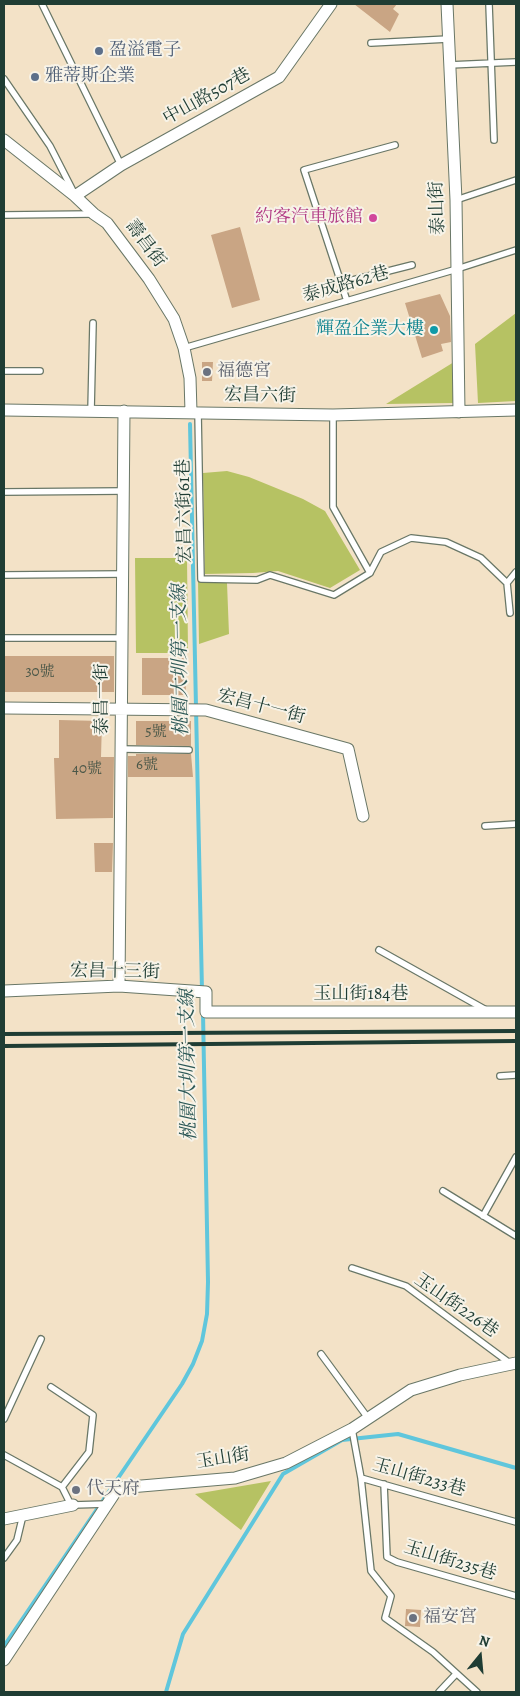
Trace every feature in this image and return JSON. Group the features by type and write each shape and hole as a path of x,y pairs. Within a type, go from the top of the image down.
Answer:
{"street":[{"name":"中山路507巷","path":"75,196 121,165 279,77 331,4"},
{"name":"泰山街","path":"447,4 456,200 459,412"},
{"name":"壽昌街","path":"4,140 107,223 149,279 174,319 184,348 190,378 190,412"},
{"name":"宏昌六街","path":"4,410 333,415 516,410"},
{"name":"泰昌一街","path":"119,986 124,411"},
{"name":"宏昌十一街","path":"4,708 197,710 348,749 363,816"},
{"name":"宏昌十三街","path":"4,991 119,986 201,992 206,1012"},
{"name":"玉山街184巷","path":"206,1012 516,1012"},
{"name":"玉山街","path":"4,1660 118,1488 235,1478 286,1462 353,1430 411,1390 460,1375 514,1364"},
{"path":"4,1519 72,1505"}],"lane":[{"path":"42,4 121,165"},
{"path":"489,4 494,140"},
{"path":"371,43 448,39"},
{"path":"449,65 516,62"},
{"path":"4,79 50,146 75,196"},
{"path":"347,301 304,170 395,145"},
{"path":"456,200 516,180"},
{"path":"4,215 94,214"},
{"name":"泰成路62巷","path":"184,348 457,269 516,250"},
{"path":"342,283 412,265"},
{"path":"91,411 93,323"},
{"path":"4,371 40,372"},
{"name":"宏昌六街61巷","path":"190,412 201,580 257,580 270,574 334,596 370,573"},
{"path":"333,415 333,507 370,573"},
{"path":"4,492 123,491"},
{"path":"370,573 381,552 411,538 446,542 481,558 507,583 510,614"},
{"path":"507,583 516,572"},
{"path":"4,576 122,574"},
{"path":"4,638 122,638"},
{"path":"120,749 189,750"},
{"path":"485,826 516,824"},
{"path":"379,950 490,1012"},
{"path":"500,1076 516,1075"},
{"path":"483,1216 516,1158"},
{"path":"443,1192 516,1236"},
{"name":"玉山街226巷","path":"352,1268 406,1286 514,1364"},
{"path":"4,1418 41,1339"},
{"path":"321,1354 368,1418"},
{"path":"51,1388 93,1415 89,1452 62,1487"},
{"name":"玉山街233巷","path":"353,1430 361,1478 516,1522"},
{"path":"4,1455 62,1487 72,1505 106,1505"},
{"path":"361,1478 371,1571 392,1596 386,1618 433,1652 478,1692"},
{"name":"玉山街235巷","path":"384,1484 387,1557 398,1562 516,1596"},
{"path":"4,1558 17,1540 23,1515"},
{"path":"439,1692 456,1674"}],"green space":[{"path":"516,313 516,401 478,403 475,344"},
{"path":"454,362 453,403 386,404"},
{"path":"227,471 249,477 303,499 325,511 360,570 330,588 278,571 205,574 203,473"},
{"path":"135,558 187,558 188,653 136,653"},
{"path":"198,581 227,583 229,634 199,644"},
{"path":"271,1481 241,1530 195,1494"}],"building":[{"path":"354,4 397,4 393,9 399,14 390,32"},
{"path":"240,227 260,300 232,308 211,235"},
{"name":"輝盈企業大樓","path":"440,294 450,316 451,342 441,344 443,351 422,358 405,303"},
{"name":"福德宮","path":"202,362 213,362 212,381 202,381"},
{"path":"4,656 114,656 114,692 4,692"},
{"path":"142,658 185,658 186,695 142,695"},
{"path":"59,720 102,721 101,757 114,757 113,818 56,819 54,758 59,758"},
{"path":"136,721 191,721 191,746 136,745"},
{"path":"136,754 191,754 193,777 128,777 128,756 136,756"},
{"path":"94,843 113,843 112,872 95,872"},
{"name":"福安宮","path":"406,1609 421,1610 420,1627 405,1626"}],"waterway":[{"name":"桃園大圳第一支線","path":"190,424 202,991"},
{"name":"桃園大圳第一支線","path":"4,1646 182,1384 193,1364 202,1341 207,1314 208,1282 203,1013"},
{"path":"166,1692 183,1634 283,1474 342,1440 398,1434 516,1468"}],"railway":[{"path":"4,1034 516,1031"},
{"path":"4,1046 516,1041"}],"place":[{"name":"盈溢電子","path":"99,51"},
{"name":"雅蒂斯企業","path":"35,77"},
{"name":"約客汽車旅館","path":"373,218"},
{"name":"輝盈企業大樓","path":"434,330"},
{"name":"福德宮","path":"207,372"},
{"name":"代天府","path":"76,1490"},
{"name":"福安宮","path":"413,1618"}]}
